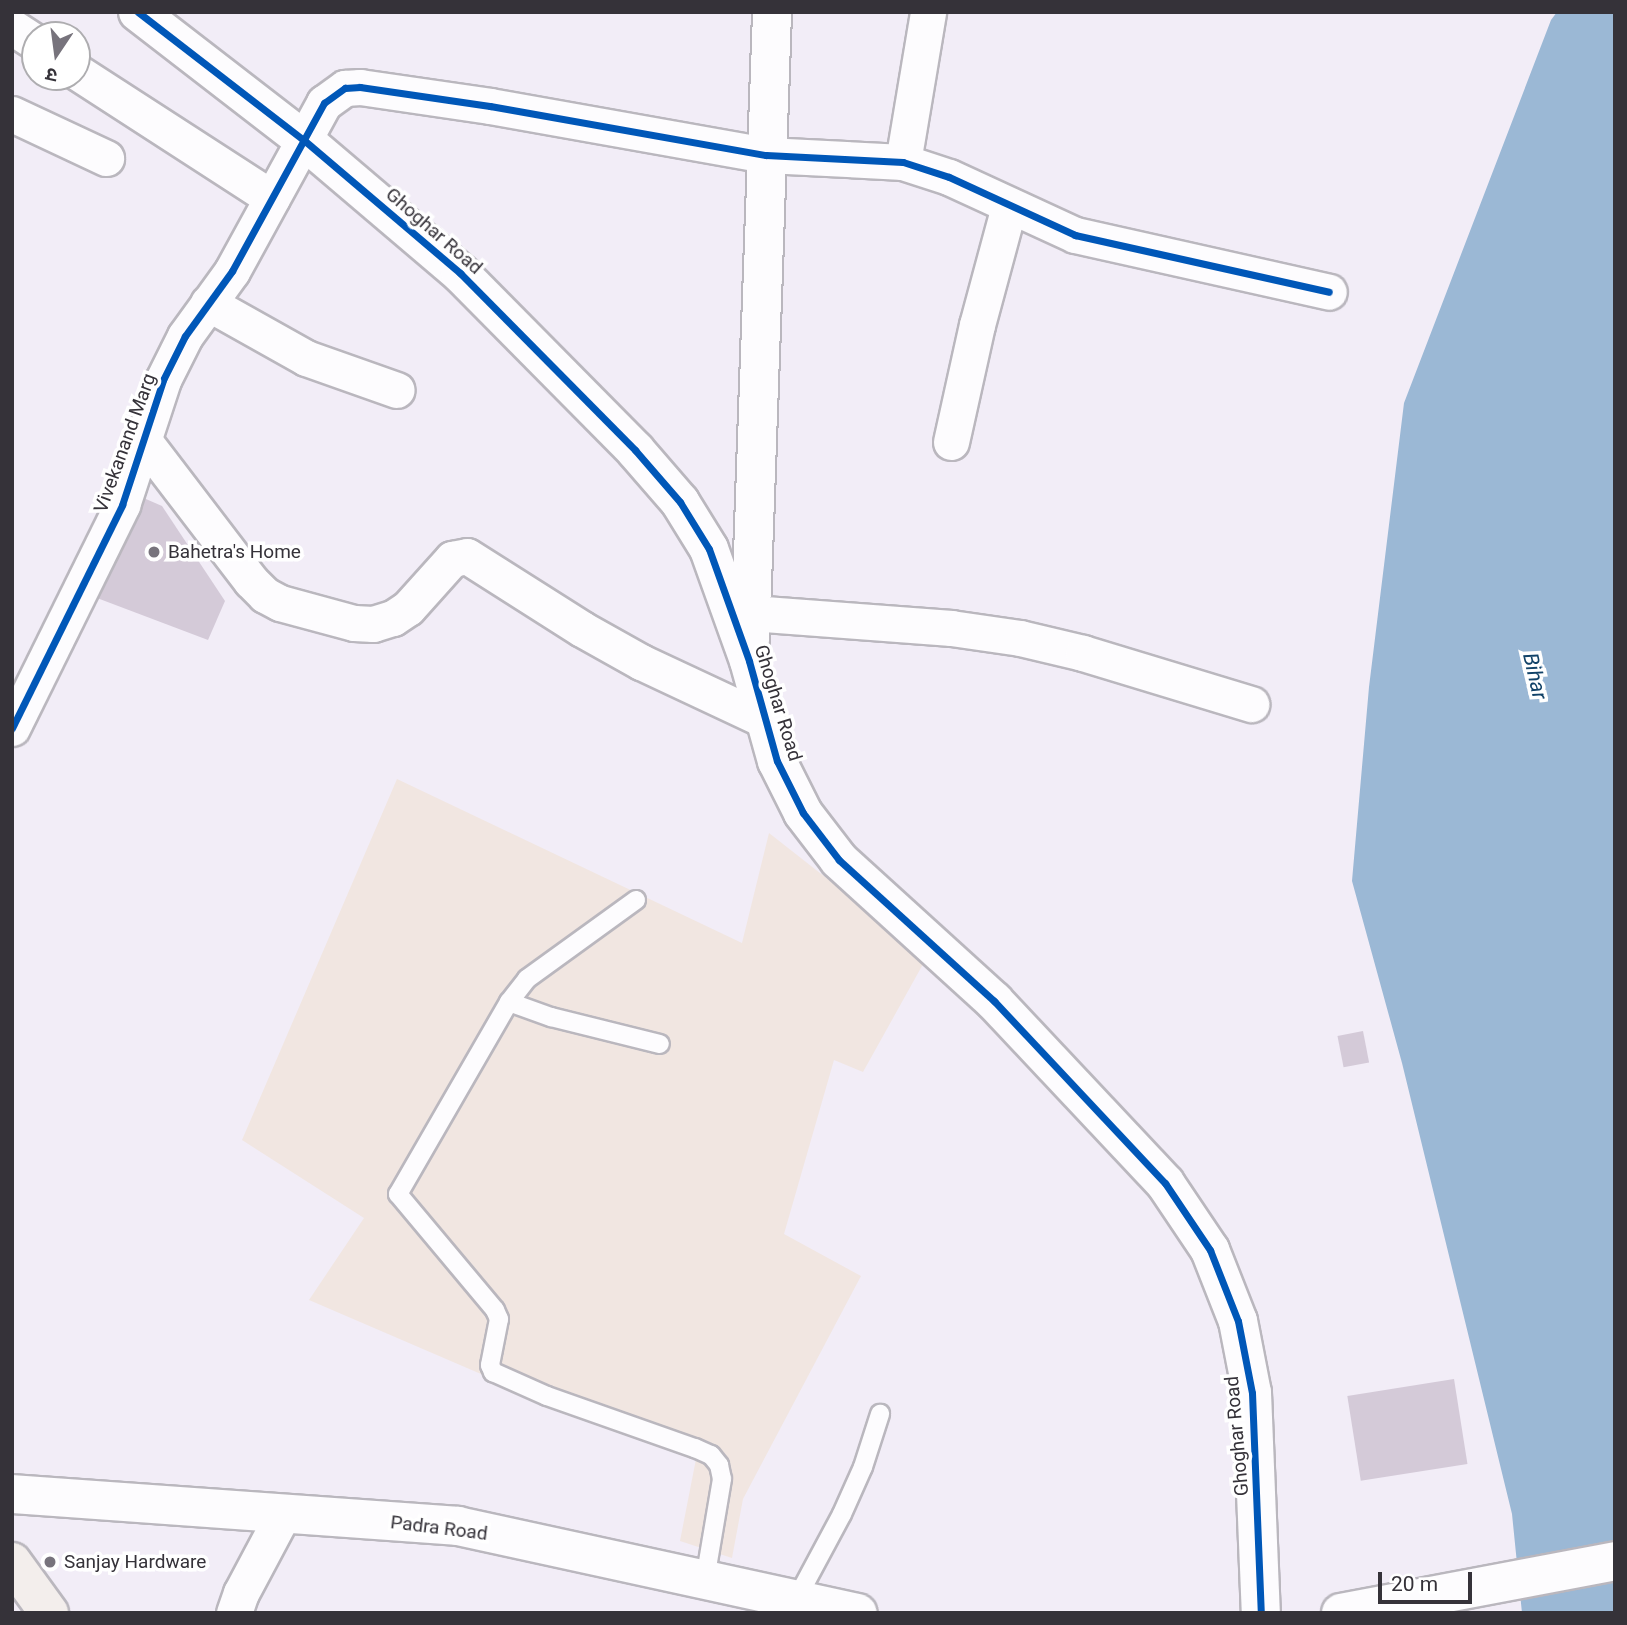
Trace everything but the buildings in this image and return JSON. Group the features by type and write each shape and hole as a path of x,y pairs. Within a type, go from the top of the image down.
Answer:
{"main road":[{"path":"12,1562 49,1613"}],"street":[{"name":"Ghoghar Road","path":"138,12 304,141 460,273 635,450 680,502 709,549 749,661 777,761 803,813 839,860 994,1001 1165,1183 1210,1250 1238,1321 1252,1393 1261,1613"},
{"path":"749,661 772,12"},
{"path":"903,162 928,12"},
{"path":"91,81 272,198"},
{"name":"Vivekanand Marg","path":"12,729 122,505 163,380 185,336 232,271 324,103 335,93 360,87 490,106 766,155 903,162 948,177 1075,235 1117,247 1329,292"},
{"path":"12,114 106,158"},
{"path":"951,442 977,325 1009,206"},
{"path":"208,303 306,358 397,390"},
{"path":"144,441 251,581 265,595 280,603 354,623 373,624 393,618 408,608 452,559 467,555 582,629 641,662 765,720"},
{"path":"751,613 951,628 1020,638 1083,653 1251,704"},
{"name":"Padra Road","path":"12,1494 458,1526 858,1613"},
{"path":"234,1613 241,1592 283,1514"},
{"path":"1359,1610 1615,1561"}],"lane":[{"path":"636,900 527,979 509,1002 398,1194 495,1310 499,1319 489,1365 493,1372 547,1396 695,1448 711,1455 719,1465 722,1479 705,1579"},
{"path":"509,1002 551,1017 660,1044"},
{"path":"797,1598 842,1514 863,1467 880,1414"}],"shaded area":[{"path":"397,779 742,943 769,833 927,957 863,1072 834,1060 784,1234 861,1276 743,1499 732,1558 680,1541 696,1459 673,1447 530,1395 309,1300 364,1218 242,1140"}],"water":[{"name":"Bihar","path":"1557,12 1615,12 1615,1613 1522,1613 1512,1514 1402,1063 1352,881 1369,687 1404,403 1551,20"}],"cycle path":[{"path":"138,12 305,141 460,273 635,450 680,502 709,549 749,661 777,761 803,813 839,860 994,1001 1165,1183 1210,1250 1238,1321 1252,1393 1261,1613"},
{"path":"12,728 122,505 163,380 185,336 232,271 324,103 345,88 360,87 490,106 766,155 903,162 949,177 1075,235 1329,292"}],"place":[{"name":"Bahetra's Home","path":"154,552"},
{"name":"Sanjay Hardware","path":"50,1562"}]}
